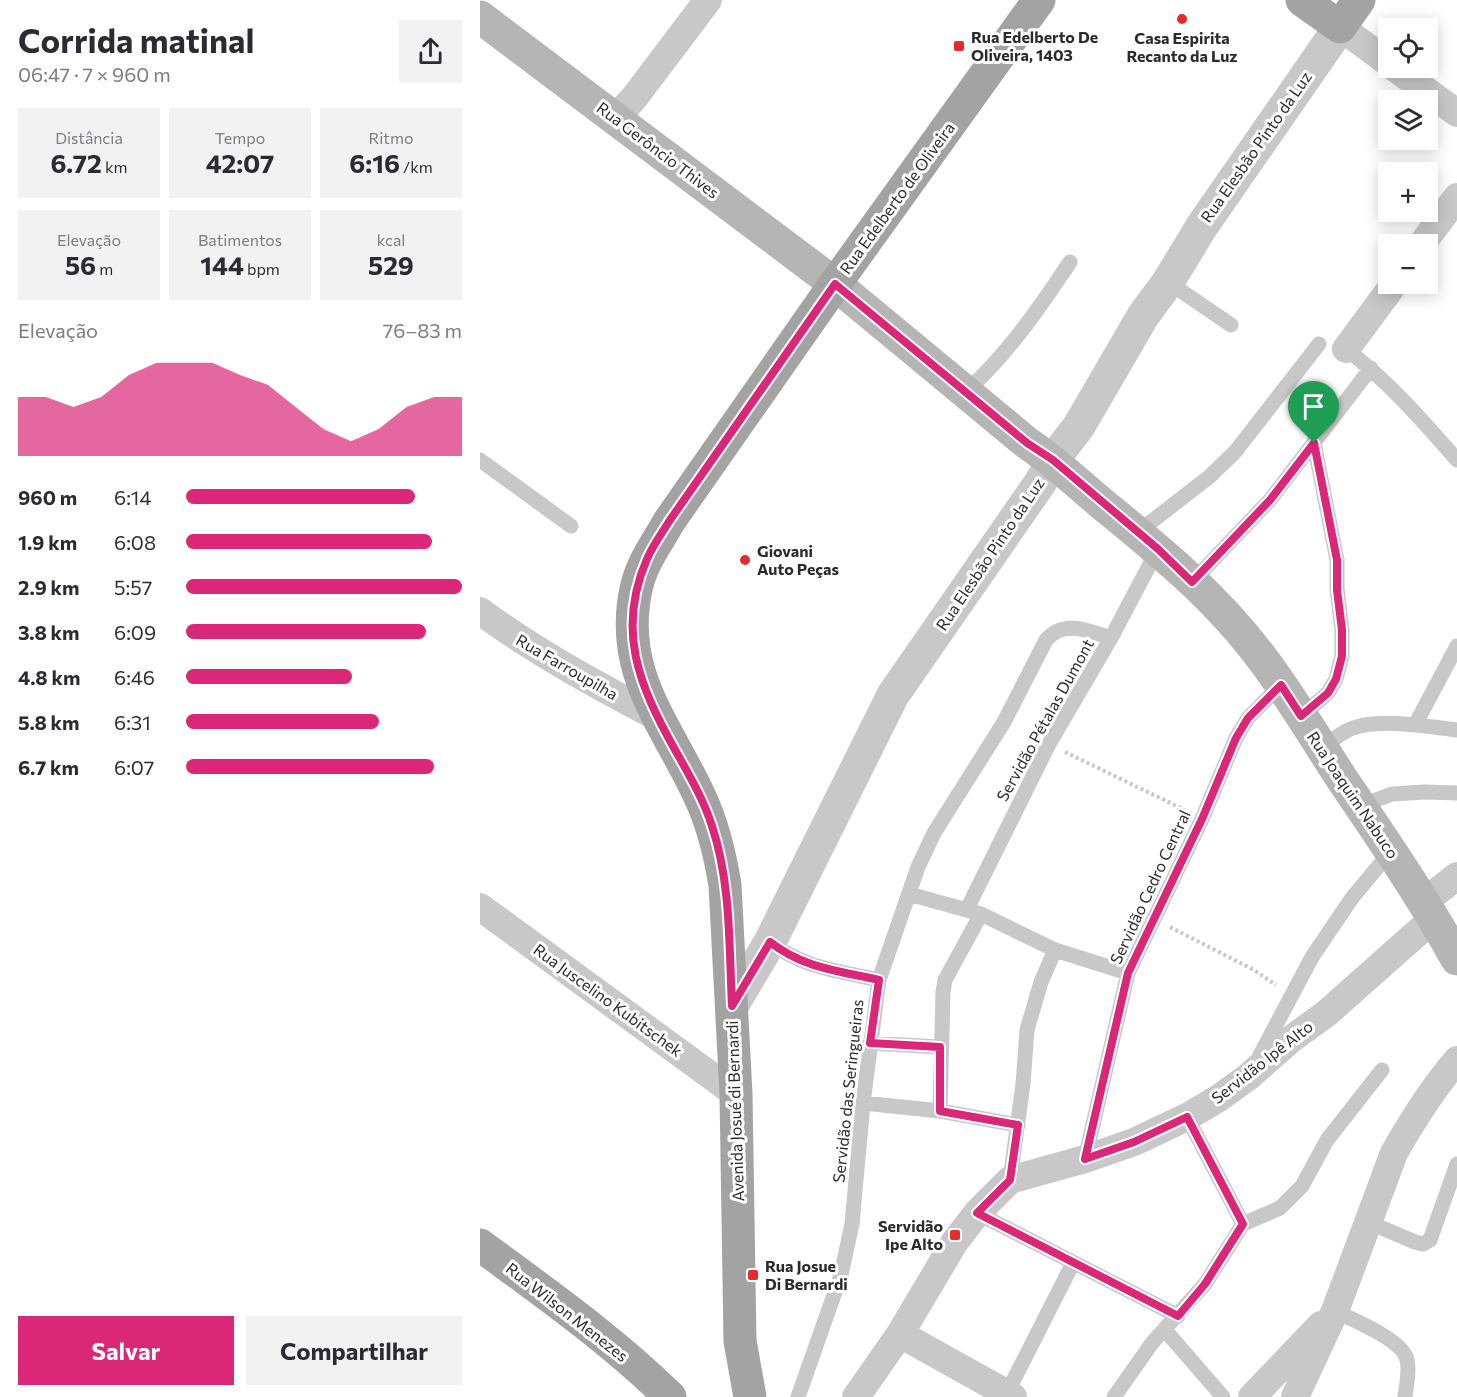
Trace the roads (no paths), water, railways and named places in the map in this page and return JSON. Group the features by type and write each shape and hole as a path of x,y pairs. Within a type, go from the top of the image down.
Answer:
{"main road":[{"name":"Rua Edelberto de Oliveira","path":"657,717 637,668 633,639 633,609 638,583 648,557 670,520 835,284 1039,0"},
{"path":"1302,0 1340,27"},
{"name":"Rua Elesbão Pinto da Luz","path":"1340,27 1359,0"},
{"name":"Rua Gerôncio Thives","path":"480,16 835,284"},
{"name":"Rua Joaquim Nabuco","path":"835,284 1148,540 1236,626 1281,685 1429,910 1457,959"},
{"name":"Avenida Josué di Bernardi","path":"657,717 700,796 712,824 721,856 726,894 736,1094 740,1341 750,1397"},
{"name":"Rua Wilson Menezes","path":"480,1245 570,1311 662,1391 692,1397"},
{"name":"Avenida Josué di Bernardi","path":"726,1397 740,1341"}],"street":[{"path":"615,118 634,99 708,0"},
{"path":"1340,27 1378,55"},
{"name":"Rua Elesbão Pinto da Luz","path":"732,1006 770,942 893,695 1040,483 1053,460 1079,426 1143,316 1168,282 1202,226 1340,27"},
{"path":"1409,78 1457,113"},
{"path":"1429,234 1457,197"},
{"path":"1333,347 1384,294"},
{"name":"Rua Farroupilha","path":"480,611 546,657 657,717"},
{"name":"Servidão Ipê Alto","path":"856,1397 900,1334 954,1243 977,1213 1010,1180 1085,1159 1134,1142 1187,1117 1248,1077 1290,1040 1327,1012 1429,910 1457,876"},
{"name":"Rua Juscelino Kubitschek","path":"480,907 736,1094"},
{"path":"1295,1397 1335,1311 1394,1153 1405,1132 1457,1060"},
{"path":"1252,1397 1335,1311"},
{"path":"900,1334 1008,1396"}],"lane":[{"path":"967,391 1009,349 1070,262"},
{"path":"1168,282 1231,324"},
{"path":"1148,540 1235,452 1333,347 1371,368 1457,460"},
{"path":"1192,582 1270,500 1371,368"},
{"path":"1301,716 1328,693 1336,679 1342,656 1337,560 1314,443"},
{"path":"480,460 571,526"},
{"name":"Servidão Pétalas Dumont","path":"940,1111 940,1047 945,980 1049,744 1111,638 1148,540"},
{"name":"Servidão das Seringueiras","path":"798,1397 843,1264 852,1224 862,1103 879,980 918,867 934,833 1005,722 1046,639 1055,632 1069,627 1111,638"},
{"path":"1415,725 1457,645"},
{"name":"Servidão Cedro Central","path":"1085,1159 1128,973 1202,819 1236,738 1248,718 1281,685"},
{"path":"1322,749 1342,733 1355,727 1372,724 1415,725 1457,730"},
{"path":"1360,806 1392,794 1457,793"},
{"path":"1248,1077 1312,957 1352,898 1391,851"},
{"path":"909,894 974,912 1055,950 1128,973"},
{"path":"770,942 786,955 807,964 879,980"},
{"path":"1010,1180 1027,1030 1041,982 1055,950"},
{"path":"870,1043 940,1047"},
{"path":"1114,1397 1152,1343 1205,1284 1243,1224 1280,1208 1302,1186 1327,1140 1383,1070"},
{"path":"862,1103 940,1111 1018,1125"},
{"path":"1187,1117 1243,1224"},
{"path":"1368,1222 1415,1242 1423,1244 1430,1240 1457,1164"},
{"path":"977,1213 1178,1316"},
{"path":"1008,1396 1074,1263"},
{"path":"1335,1311 1394,1343 1404,1351 1408,1361 1405,1397"},
{"path":"1165,1330 1223,1397"}],"place":[{"name":"Casa Espirita Recanto da Luz","path":"1182,19"},
{"name":"Rua Edelberto De Oliveira, 1403","path":"959,46"},
{"name":"Giovani Auto Peças","path":"745,560"},
{"name":"Servidão Ipe Alto","path":"955,1235"},
{"name":"Rua Josue Di Bernardi","path":"753,1275"}]}
